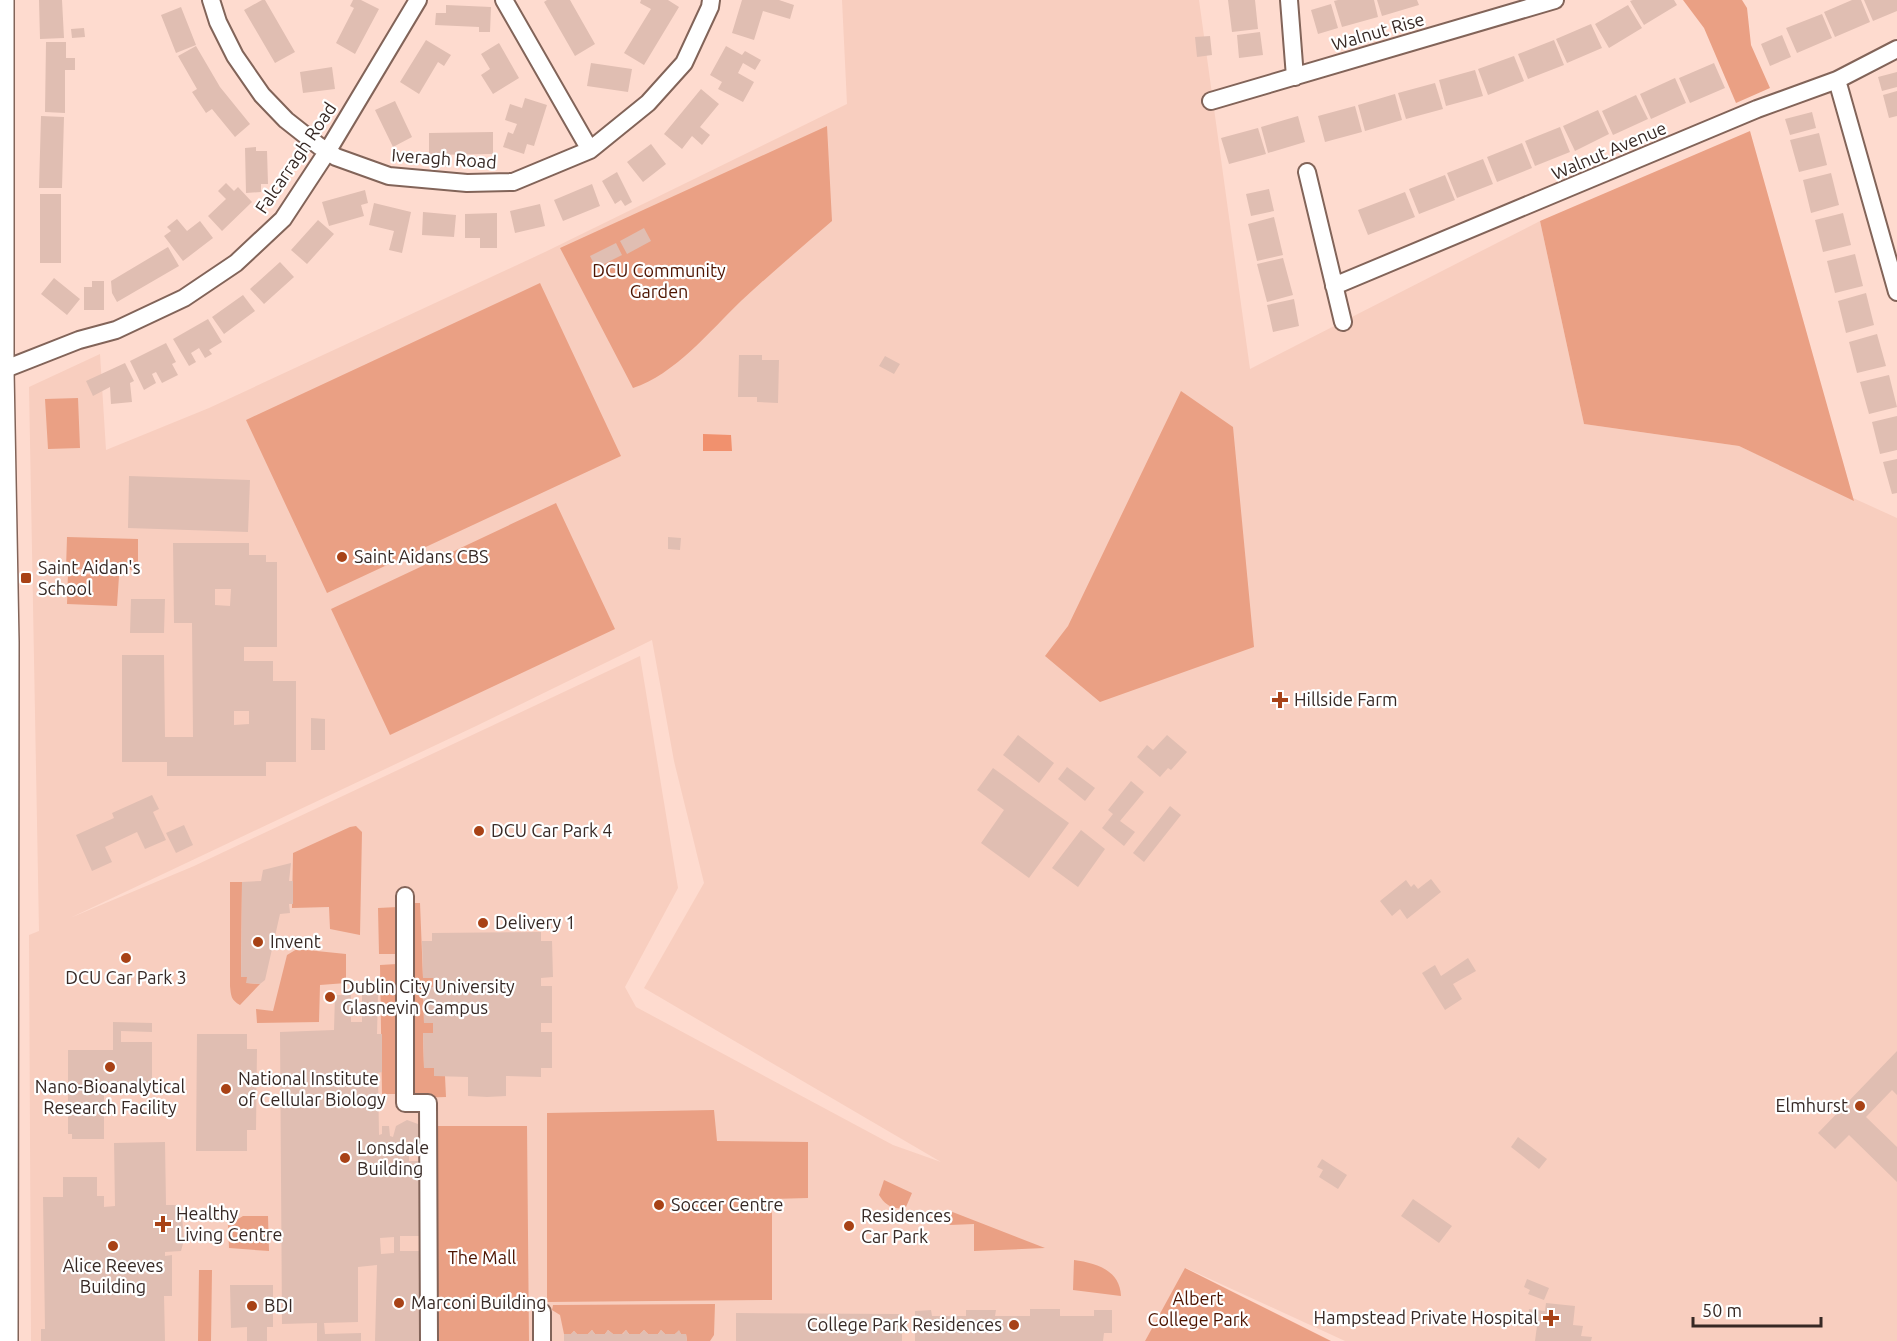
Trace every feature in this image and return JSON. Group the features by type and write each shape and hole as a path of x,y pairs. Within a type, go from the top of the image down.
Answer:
{"main road":[{"path":"3,0 2,370 5,500 7,1341"}],"street":[{"name":"Iveragh Road","path":"211,0 218,22 235,56 262,95 286,120 327,152 389,176 467,183 513,182 590,150 648,103 684,63 710,7 711,0"},
{"name":"Falcarragh Road","path":"2,370 79,340 116,330 184,298 236,263 283,219 327,152 418,0"},
{"path":"504,0 590,150"},
{"path":"1289,0 1295,77"},
{"name":"Walnut Rise","path":"1211,100 1553,0"},
{"name":"Walnut Avenue","path":"1334,286 1758,109 1836,80 1897,49"},
{"path":"1836,80 1897,292"},
{"path":"1307,172 1342,322"},
{"path":"405,896 405,1103 428,1102 429,1341"},
{"path":"542,1312 542,1341"}],"shaded area":[{"name":"Hillside Farm","path":"842,0 1199,0 1250,369 1540,221 1584,424 1739,446 1897,518 1897,1341 1345,1341 1186,1268 1145,1341 31,1341 29,935 39,931 29,387 100,354 106,450 209,408 545,252 847,104","holes":["652,640 674,761 704,883 644,988 941,1162 893,1145 636,1007 625,987 678,888 640,656 194,866 70,918"]},
{"path":"703,434 731,435 732,451 703,451"}],"green space":[{"path":"1683,0 1742,0 1747,8 1751,45 1770,88 1736,103 1704,28"},
{"name":"DCU Community Garden","path":"827,126 832,221 741,301 677,363 648,382 633,388 560,248"},
{"path":"1750,131 1854,501 1739,446 1584,424 1540,221"},
{"path":"540,283 621,456 327,593 246,420"},
{"path":"1181,391 1233,427 1254,647 1100,702 1045,656 1068,626"},
{"path":"78,398 80,448 48,449 45,399"},
{"path":"556,503 615,629 390,735 331,609"},
{"path":"67,537 138,539 138,570 66,569"},
{"path":"68,573 119,576 117,606 67,604"},
{"path":"356,826 362,832 360,935 330,929 329,907 292,908 293,853"},
{"path":"230,882 242,882 241,977 247,977 247,983 260,984 240,1005 232,997 230,986"},
{"path":"411,903 420,903 423,978 433,978 433,987 423,987 424,1023 433,1023 433,1033 423,1033 424,1068 434,1068 434,1076 445,1076 446,1097 414,1098"},
{"path":"398,907 399,954 379,954 378,908"},
{"path":"297,949 346,954 346,983 320,985 319,1022 257,1023 256,1009 273,1011 287,955"},
{"path":"397,964 398,1094 382,1094 380,965"},
{"name":"Soccer Centre","path":"714,1110 717,1141 808,1142 808,1198 772,1199 772,1300 547,1302 547,1113"},
{"name":"The Mall","path":"435,1126 527,1126 529,1341 437,1341"},
{"path":"884,1180 912,1193 906,1207 894,1208 881,1199 879,1195"},
{"path":"950,1211 1045,1248 974,1251 974,1224 950,1225 946,1219"},
{"path":"243,1216 268,1216 269,1251 229,1248 228,1225"},
{"path":"1074,1260 1105,1269 1116,1280 1121,1296 1073,1290"},
{"name":"Albert College Park","path":"1185,1268 1331,1341 1145,1341"},
{"path":"199,1270 212,1270 211,1341 198,1341"},
{"path":"715,1304 714,1335 710,1341 687,1341 686,1334 681,1334 679,1331 675,1334 665,1334 661,1330 658,1334 648,1334 644,1330 640,1334 629,1334 626,1330 622,1334 613,1334 608,1330 605,1334 595,1334 592,1330 588,1334 577,1334 574,1331 571,1334 564,1334 560,1315 552,1310 553,1305"}],"building":[{"path":"39,0 62,0 64,38 40,39"},
{"path":"265,0 295,52 275,63 244,10"},
{"path":"353,0 361,0 379,9 355,54 336,43 354,8 350,6"},
{"path":"570,0 595,44 575,56 544,2"},
{"path":"641,0 668,0 679,7 644,65 624,53 651,9 640,3"},
{"path":"742,0 779,0 794,5 790,19 763,11 754,40 732,33"},
{"path":"1228,0 1255,0 1258,29 1232,32"},
{"path":"1374,0 1378,17 1342,27 1334,1"},
{"path":"1377,0 1417,0 1419,5 1382,16"},
{"path":"1674,0 1677,5 1644,25 1630,1"},
{"path":"1852,0 1861,0 1870,22 1835,37 1824,12"},
{"path":"1864,0 1897,0 1897,11 1873,21"},
{"path":"1331,4 1338,28 1318,34 1311,10"},
{"path":"446,5 491,7 490,32 479,32 479,27 435,25 436,13 446,13"},
{"path":"1628,5 1642,28 1609,48 1595,24"},
{"path":"181,7 196,45 176,53 161,15"},
{"path":"1822,14 1832,38 1797,53 1786,28"},
{"path":"1591,24 1602,48 1567,63 1556,39"},
{"path":"84,28 85,37 72,38 71,29"},
{"path":"1260,32 1263,55 1239,58 1237,35"},
{"path":"1782,35 1791,57 1770,66 1761,44"},
{"path":"1210,36 1212,55 1197,57 1195,37"},
{"path":"426,40 451,55 444,66 438,62 419,94 400,82"},
{"path":"1554,40 1564,65 1528,79 1518,54"},
{"path":"46,42 66,42 66,58 75,58 75,70 65,70 65,113 45,112"},
{"path":"499,43 519,78 493,94 481,75 490,69 481,54"},
{"path":"196,46 220,87 250,124 235,137 212,109 206,113 192,92 197,89 178,56"},
{"path":"726,46 742,55 745,51 761,60 755,70 743,63 738,73 754,82 743,102 718,89 722,82 710,75"},
{"path":"1514,56 1524,81 1488,95 1478,69"},
{"path":"591,63 632,69 628,92 587,86"},
{"path":"1714,63 1725,88 1690,103 1679,78"},
{"path":"332,67 335,89 303,93 300,72"},
{"path":"1475,70 1483,96 1446,106 1439,80"},
{"path":"1897,72 1897,87 1882,91 1878,77"},
{"path":"1675,78 1686,103 1651,119 1640,94"},
{"path":"1435,83 1443,109 1406,119 1398,93"},
{"path":"701,89 719,104 700,127 710,135 702,145 692,136 682,149 664,134"},
{"path":"1897,91 1897,116 1889,118 1883,95"},
{"path":"1395,94 1402,120 1365,131 1358,105"},
{"path":"1636,95 1648,119 1613,135 1602,111"},
{"path":"525,98 547,105 534,146 527,144 524,154 503,147 508,132 513,134 517,124 505,120 510,104 522,108"},
{"path":"395,101 412,137 393,147 375,110"},
{"path":"1355,106 1362,132 1325,142 1318,116"},
{"path":"1598,110 1609,134 1575,151 1563,126"},
{"path":"1812,112 1816,128 1790,135 1785,119"},
{"path":"41,116 64,117 62,188 39,188"},
{"path":"1298,116 1305,142 1268,153 1261,127"},
{"path":"1560,127 1570,152 1535,166 1525,141"},
{"path":"1258,128 1266,154 1229,164 1221,138"},
{"path":"493,132 493,154 429,155 429,133"},
{"path":"1819,133 1827,165 1799,172 1790,140"},
{"path":"1522,143 1532,168 1497,182 1487,157"},
{"path":"651,144 666,164 643,182 627,162"},
{"path":"256,147 256,151 267,151 268,184 261,184 261,192 246,193 245,148"},
{"path":"1483,159 1493,184 1457,198 1447,173"},
{"path":"617,172 632,202 625,206 621,200 615,204 602,181"},
{"path":"1831,173 1839,205 1811,213 1803,180"},
{"path":"1445,175 1455,200 1419,214 1409,189"},
{"path":"226,183 234,191 238,187 252,202 222,231 208,216 226,199 218,191"},
{"path":"592,184 600,206 563,221 554,200"},
{"path":"1269,189 1274,211 1251,216 1246,194"},
{"path":"365,190 368,203 361,205 364,216 329,226 322,202"},
{"path":"1405,192 1415,217 1368,235 1358,210"},
{"path":"40,194 61,194 61,263 40,263"},
{"path":"374,203 411,212 402,253 389,250 394,231 369,225"},
{"path":"540,204 545,226 515,233 510,211"},
{"path":"423,212 456,215 454,237 422,235"},
{"path":"497,213 497,248 480,248 480,238 465,238 465,214"},
{"path":"1843,213 1851,245 1823,252 1815,220"},
{"path":"1274,217 1283,255 1257,261 1248,224"},
{"path":"177,219 187,231 200,221 213,238 183,261 164,236 171,231 167,227"},
{"path":"318,220 334,234 307,264 291,250"},
{"path":"644,228 651,241 627,254 620,241"},
{"path":"616,243 622,255 596,268 590,256"},
{"path":"168,247 179,266 117,302 112,293 111,281"},
{"path":"1855,254 1863,286 1835,293 1827,261"},
{"path":"1283,258 1293,295 1267,302 1257,264"},
{"path":"280,262 294,277 264,304 250,289"},
{"path":"54,278 80,299 67,315 41,294"},
{"path":"92,281 104,281 104,310 84,310 84,287 92,287"},
{"path":"1866,293 1874,325 1846,333 1838,301"},
{"path":"243,295 255,311 224,334 212,317"},
{"path":"1294,299 1299,326 1273,332 1267,305"},
{"path":"208,319 222,342 209,350 212,354 205,358 199,348 191,353 196,362 189,366 173,339"},
{"path":"1877,334 1886,366 1857,373 1849,342"},
{"path":"166,343 176,362 172,364 178,375 162,383 156,372 152,374 156,383 144,390 130,361"},
{"path":"739,355 762,355 762,360 779,360 778,403 757,402 757,397 738,397"},
{"path":"885,356 900,364 894,374 879,366"},
{"path":"125,363 134,381 130,383 132,402 111,404 110,387 93,396 86,381"},
{"path":"1889,375 1897,407 1869,414 1860,382"},
{"path":"1897,416 1897,450 1880,454 1872,422"},
{"path":"1897,459 1897,493 1892,494 1883,462"},
{"path":"129,476 250,480 248,532 128,528"},
{"path":"668,537 681,538 680,550 668,549"},
{"path":"173,543 249,543 249,555 266,555 266,562 277,562 277,647 244,647 244,661 273,661 273,681 296,681 296,762 266,762 266,776 167,776 167,762 122,762 122,655 164,655 165,737 193,737 192,623 174,623","holes":["215,589 231,589 230,606 215,605","234,711 249,711 249,724 234,725"]},
{"path":"131,599 165,599 164,633 130,633"},
{"path":"311,718 325,719 325,750 311,750"},
{"path":"1018,735 1054,763 1039,783 1003,755"},
{"path":"1167,735 1187,752 1171,770 1168,768 1160,777 1137,757 1147,745 1153,750"},
{"path":"1067,767 1095,788 1085,801 1058,779"},
{"path":"993,768 1069,823 1029,878 981,843 1004,810 977,790"},
{"path":"1131,781 1144,792 1120,821 1135,832 1124,846 1102,828 1113,814 1108,810"},
{"path":"152,795 159,809 153,812 166,840 145,849 137,832 105,847 112,862 92,871 76,835 114,818 112,813"},
{"path":"1170,806 1181,815 1144,862 1133,853"},
{"path":"184,825 193,845 176,853 166,833"},
{"path":"1081,830 1105,849 1078,887 1052,868"},
{"name":"Invent","path":"291,863 289,881 293,881 293,904 289,904 290,913 280,914 265,980 260,984 246,983 247,977 241,977 242,882 261,881 263,870"},
{"path":"1431,879 1441,892 1407,919 1400,909 1392,916 1380,901 1406,880 1411,887 1414,884 1418,889"},
{"path":"541,932 541,941 552,941 553,977 541,978 541,986 552,986 552,1023 541,1023 541,1032 552,1032 552,1068 541,1068 541,1077 506,1076 506,1096 468,1096 468,1077 434,1076 434,1068 424,1068 423,1033 433,1033 433,1023 424,1023 423,987 433,987 433,978 423,978 422,941 432,941 432,933"},
{"path":"1468,958 1476,971 1453,984 1462,999 1445,1010 1422,973 1435,965 1441,976"},
{"name":"Lonsdale Building","path":"378,994 377,1034 382,1034 382,1072 378,1073 379,1135 382,1134 382,1126 389,1126 390,1136 393,1137 396,1126 407,1120 418,1124 422,1129 422,1141 415,1149 409,1149 409,1161 422,1161 422,1236 400,1236 400,1251 422,1251 422,1341 375,1341 377,1265 358,1267 358,1322 324,1323 325,1334 361,1333 361,1341 317,1341 317,1323 282,1324 280,1032 334,1030 335,995 351,995 351,1022 362,1022 362,995","holes":["394,1237 394,1253 381,1254 380,1238"]},
{"name":"Nano-Bioanalytical Research Facility","path":"113,1022 152,1023 152,1032 121,1031 121,1042 152,1042 152,1089 115,1089 115,1085 104,1085 104,1139 72,1139 72,1134 68,1134 68,1050 113,1050"},
{"name":"National Institute of Cellular Biology","path":"197,1034 247,1034 247,1049 257,1049 256,1130 247,1130 247,1151 196,1151"},
{"name":"Elmhurst","path":"1897,1051 1897,1095 1892,1090 1866,1117 1897,1147 1897,1182 1849,1135 1835,1149 1818,1133"},
{"path":"1518,1137 1547,1159 1539,1169 1511,1147"},
{"name":"Alice Reeves Building","path":"165,1142 166,1205 181,1205 184,1240 181,1251 165,1252 165,1256 172,1255 172,1296 164,1296 165,1341 41,1341 41,1329 45,1329 43,1197 63,1197 63,1177 97,1177 97,1196 104,1196 104,1207 115,1206 114,1143"},
{"path":"1322,1159 1347,1175 1338,1189 1319,1177 1323,1170 1317,1167"},
{"path":"1413,1199 1452,1226 1439,1243 1401,1216"},
{"path":"1527,1279 1549,1288 1544,1300 1528,1294 1530,1290 1524,1287"},
{"name":"BDI","path":"230,1285 273,1285 273,1327 267,1327 267,1341 247,1341 247,1327 231,1328"},
{"name":"Hampstead Private Hospital","path":"1546,1303 1575,1306 1573,1325 1583,1326 1581,1336 1592,1337 1591,1341 1535,1341 1537,1326 1527,1325 1529,1309 1545,1311"},
{"name":"College Park Residences","path":"1030,1309 1060,1309 1060,1316 1094,1316 1094,1310 1112,1310 1112,1333 1104,1333 1103,1341 915,1341 915,1311 931,1310 932,1316 966,1316 966,1310 996,1310 995,1316 1030,1316"},
{"path":"736,1313 902,1314 902,1341 736,1341"},
{"path":"592,1330 595,1334 605,1334 608,1330 613,1334 623,1334 626,1330 629,1334 640,1334 644,1330 648,1334 658,1334 661,1330 665,1334 675,1334 679,1330 681,1334 686,1334 687,1341 564,1341 564,1334 571,1334 574,1331 577,1334 588,1334"}],"place":[{"name":"Saint Aidans CBS","path":"342,557"},
{"name":"Saint Aidan's School","path":"26,578"},
{"name":"Hillside Farm","path":"1280,700"},
{"name":"DCU Car Park 4","path":"479,831"},
{"name":"Delivery 1","path":"483,923"},
{"name":"Invent","path":"258,942"},
{"name":"DCU Car Park 3","path":"126,958"},
{"name":"Dublin City University Glasnevin Campus","path":"330,997"},
{"name":"Nano-Bioanalytical Research Facility","path":"110,1067"},
{"name":"National Institute of Cellular Biology","path":"226,1089"},
{"name":"Elmhurst","path":"1860,1106"},
{"name":"Lonsdale Building","path":"345,1158"},
{"name":"Soccer Centre","path":"659,1205"},
{"name":"Healthy Living Centre","path":"163,1224"},
{"name":"Residences Car Park","path":"849,1226"},
{"name":"Alice Reeves Building","path":"113,1246"},
{"name":"Marconi Building","path":"399,1303"},
{"name":"BDI","path":"252,1306"},
{"name":"Hampstead Private Hospital","path":"1551,1318"},
{"name":"College Park Residences","path":"1014,1325"}]}
